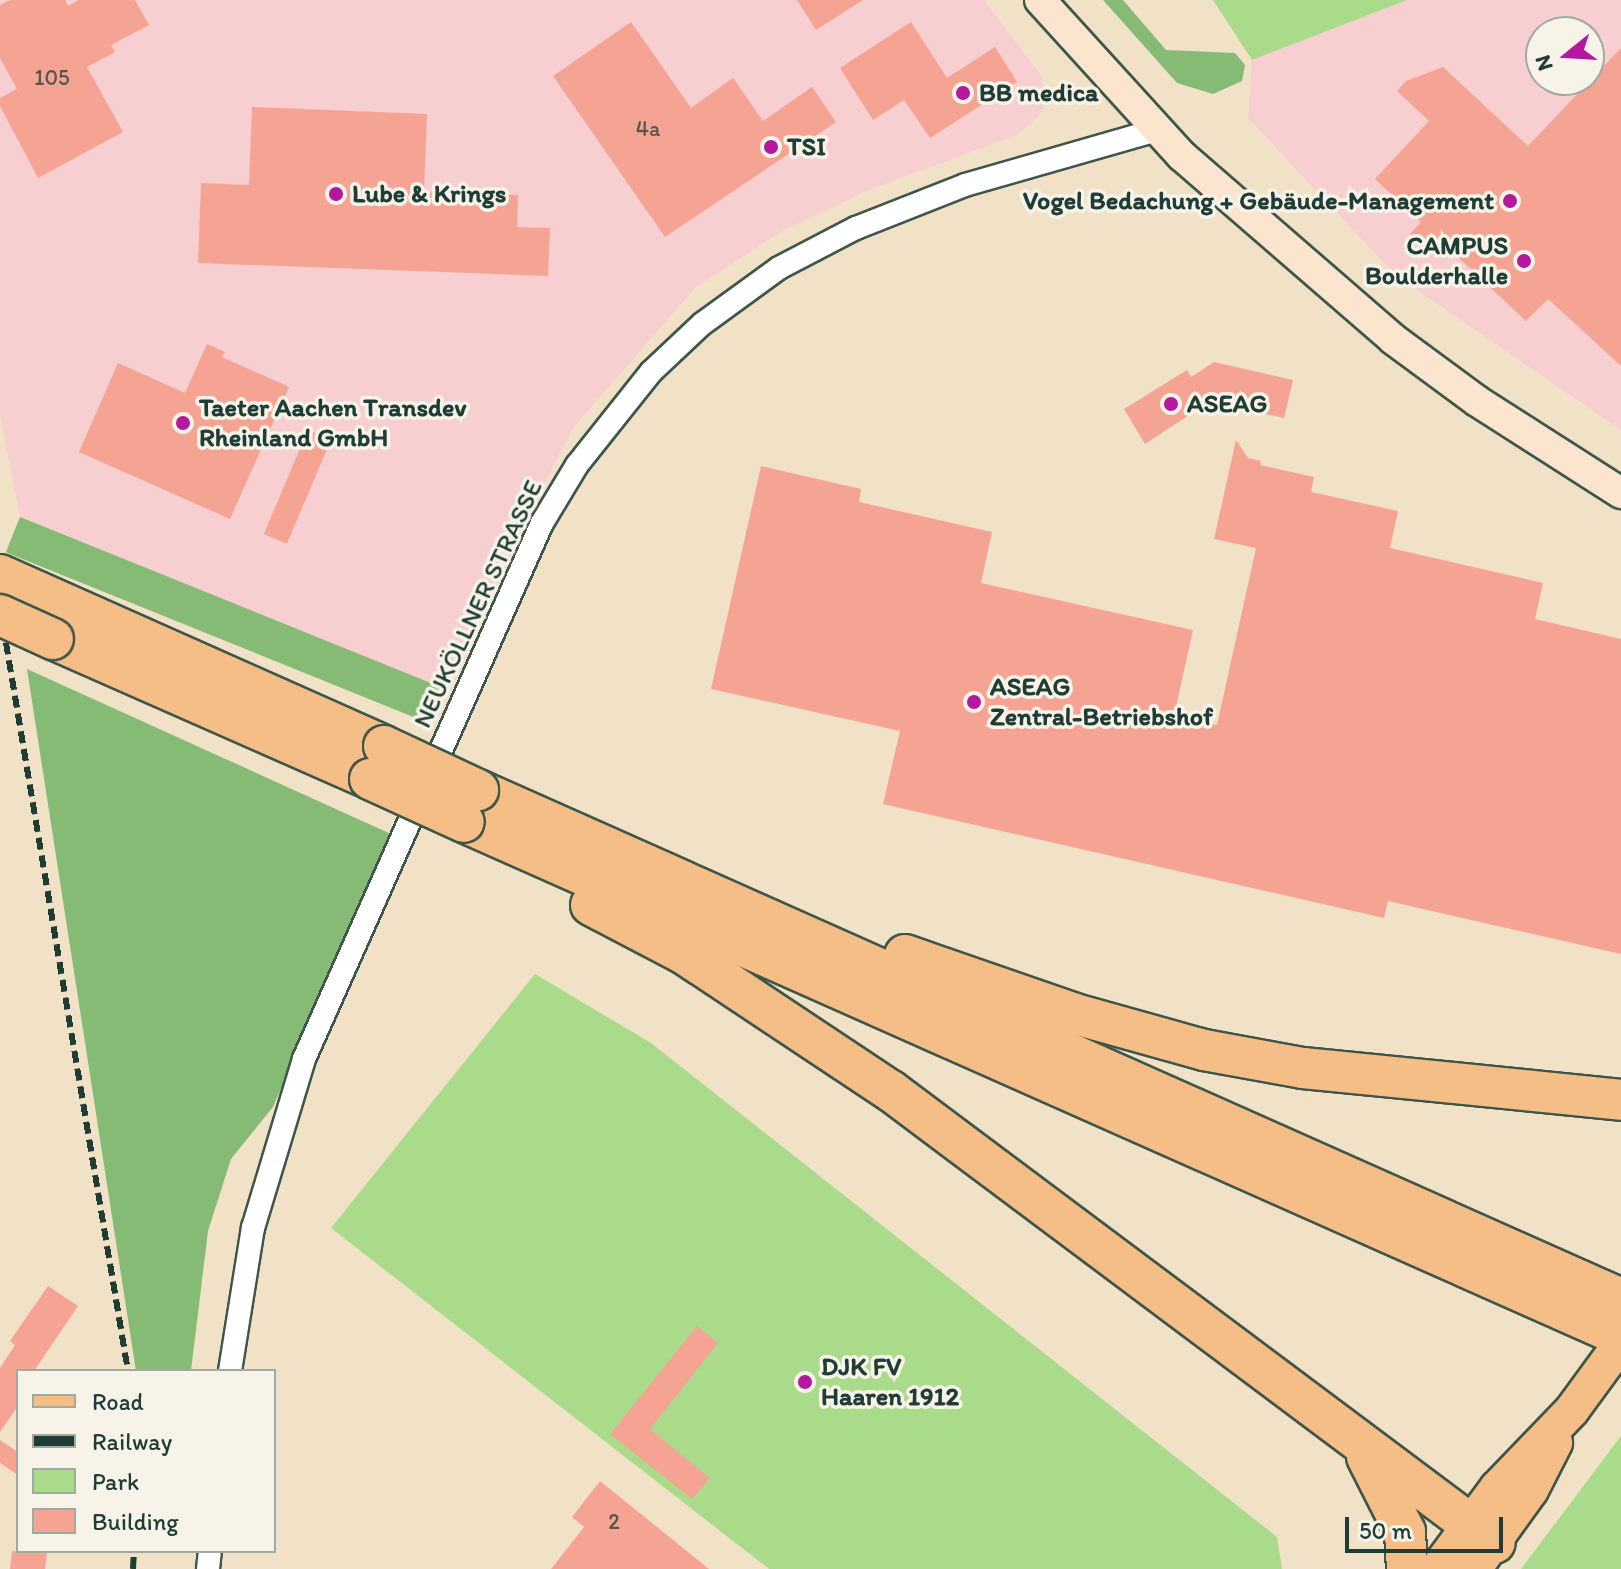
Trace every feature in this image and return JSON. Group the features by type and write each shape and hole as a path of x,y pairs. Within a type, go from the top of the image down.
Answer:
{"highway":[{"path":"0,575 471,806 1591,1298"},
{"path":"0,615 53,639 377,762"},
{"path":"471,806 751,912 1591,1298 1621,1336"},
{"path":"471,806 578,898 683,953 891,1091 1105,1247 1361,1447 1480,1546"},
{"path":"751,912 881,947 1075,1014 1204,1050 1303,1068 1621,1100"},
{"path":"1361,1447 1393,1501 1405,1532 1407,1569"}],"main road":[{"path":"1437,1569 1480,1546 1497,1488 1572,1410 1621,1343"}],"street":[{"path":"1040,0 1157,130 1393,339 1477,401 1621,493"},
{"name":"NEUKÖLLNER STRASSE","path":"230,1369 253,1228 304,1059 536,537 577,465 651,372 702,324 779,268 856,228 965,185 1157,130"}],"shaded area":[{"path":"0,0 984,0 1040,74 1048,98 1038,117 1017,135 871,189 780,232 695,288 573,428 439,689 20,517 0,415"},
{"path":"1407,0 1621,0 1621,430 1395,275 1248,118 1252,60"}],"green space":[{"path":"1103,0 1123,0 1166,50 1235,53 1245,65 1242,81 1213,94 1177,83"},
{"path":"1213,0 1407,0 1252,60"},
{"path":"20,517 440,687 426,722 6,552"},
{"path":"27,669 391,834 273,1107 231,1159 208,1231 191,1369 136,1369"},
{"name":"DJK FV Haaren 1912","path":"535,974 651,1043 1277,1537 1282,1569 769,1569 331,1228"},
{"path":"1621,1436 1621,1569 1521,1569"}],"building":[{"path":"10,0 65,0 68,6 79,0 135,0 149,25 111,45 115,52 87,67 123,132 38,178 0,106 0,98 17,89 0,58 0,5"},
{"path":"797,0 863,0 816,30"},
{"path":"631,22 691,108 733,78 763,121 812,87 836,122 665,237 553,76"},
{"path":"911,22 947,78 995,47 1017,82 930,138 904,100 873,120 840,68"},
{"name":"Vogel Bedachung + Gebäude-Management","path":"1621,48 1621,366 1548,299 1526,321 1445,245 1434,256 1410,234 1421,222 1375,179 1429,121 1397,91 1406,81 1443,67 1528,146 1575,96 1605,96 1605,65"},
{"name":"Lube & Krings","path":"252,107 427,114 424,192 518,195 517,227 550,228 548,276 198,263 201,183 249,185"},
{"name":"Taeter Aachen Transdev Rheinland GmbH","path":"207,344 225,352 222,357 289,387 230,519 79,452 118,363 185,393"},
{"name":"ASEAG","path":"1214,362 1293,380 1284,418 1209,402 1145,444 1124,409 1187,370 1191,377"},
{"name":"Taeter Aachen Transdev Rheinland GmbH","path":"308,430 331,440 287,544 264,534"},
{"name":"ASEAG Zentral-Betriebshof","path":"1236,440 1248,458 1261,461 1260,465 1314,477 1311,492 1398,511 1390,548 1543,583 1535,619 1621,639 1621,954 1388,901 1384,918 883,804 900,731 711,689 761,466 861,489 859,502 992,532 981,583 1193,630 1174,716 1217,725 1256,548 1214,539"},
{"path":"48,1286 78,1306 35,1369 16,1369 16,1409 0,1432 0,1368 15,1345 10,1341"},
{"path":"697,1326 718,1343 650,1429 710,1478 692,1499 610,1434"},
{"path":"0,1440 16,1451 16,1474 0,1463"},
{"path":"600,1481 709,1569 551,1569 584,1527 572,1517"},
{"path":"12,1551 47,1553 45,1569 10,1569"}],"railway":[{"path":"0,607 128,1369"},
{"path":"133,1569 134,1553"}],"place":[{"name":"BB medica","path":"963,93"},
{"name":"TSI","path":"771,147"},
{"name":"Lube & Krings","path":"336,194"},
{"name":"Vogel Bedachung + Gebäude-Management","path":"1510,201"},
{"name":"CAMPUS Boulderhalle","path":"1524,261"},
{"name":"ASEAG","path":"1171,404"},
{"name":"Taeter Aachen Transdev Rheinland GmbH","path":"183,423"},
{"name":"ASEAG Zentral-Betriebshof","path":"974,702"},
{"name":"DJK FV Haaren 1912","path":"805,1382"}]}
